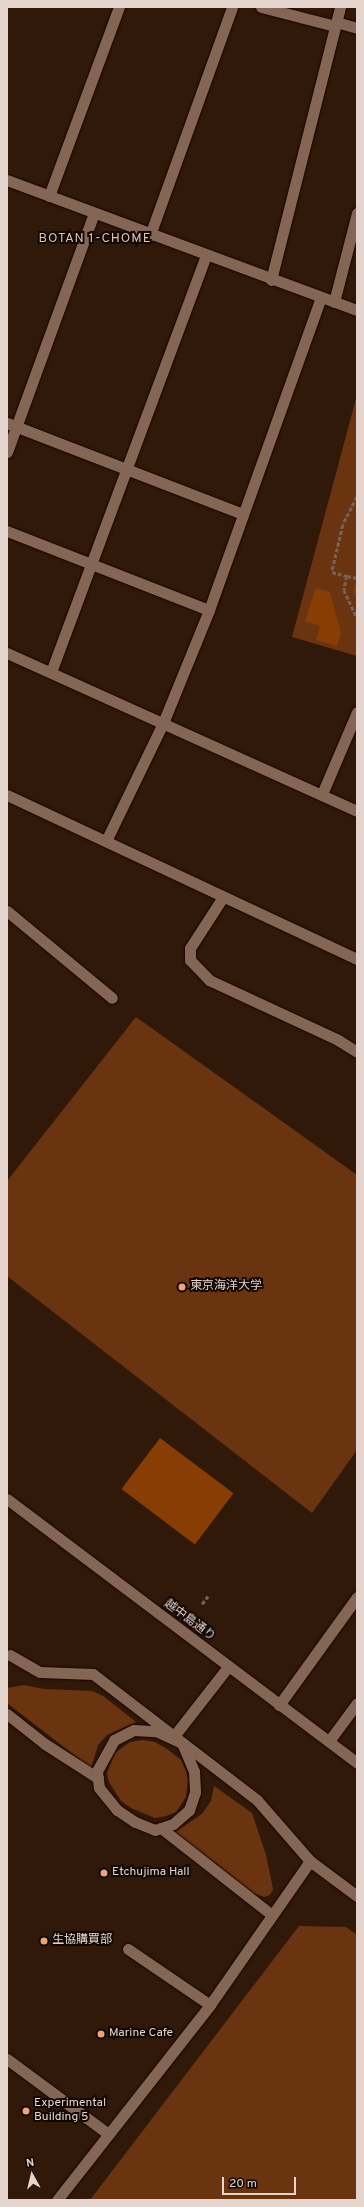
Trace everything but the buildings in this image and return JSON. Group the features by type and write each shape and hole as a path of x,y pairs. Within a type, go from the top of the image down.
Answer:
{"street":[{"path":"49,196 119,7"},
{"path":"150,235 232,7"},
{"path":"262,7 357,28"},
{"path":"271,280 340,7"},
{"path":"7,180 206,256 357,310"},
{"path":"7,452 12,425 94,213"},
{"path":"334,302 357,213"},
{"path":"51,672 206,256"},
{"path":"106,841 162,723 209,610 321,297"},
{"path":"12,425 127,467 243,514"},
{"path":"7,531 209,610"},
{"path":"7,653 357,811"},
{"path":"322,794 357,712"},
{"path":"7,795 357,959"},
{"path":"223,897 190,948 190,960 209,980 338,1040 357,1052"},
{"path":"7,911 112,998"},
{"name":"越中島通り","path":"7,1499 357,1763"},
{"path":"279,1705 357,1596"},
{"path":"8,1656 40,1672 93,1674 257,1800 310,1861 357,1896"},
{"path":"178,1740 228,1667"},
{"path":"328,1742 357,1703"},
{"path":"7,1714 45,1744 98,1778"},
{"path":"134,1730 156,1731 178,1740 194,1771 195,1792 189,1810 173,1824 155,1830 135,1822 117,1810 99,1788 98,1778 97,1771 114,1740 134,1730"},
{"path":"160,1828 272,1915"},
{"path":"57,2200 107,2133 210,2005 310,1861"},
{"path":"128,1949 210,2005"},
{"path":"7,2058 107,2133"}],"path":[{"path":"357,497 343,524 332,572 357,578"},
{"path":"347,576 344,590 357,618"},
{"path":"202,1604 208,1596"}],"shaded area":[{"path":"357,395 357,656 292,637"},
{"path":"316,588 330,592 341,634 337,646 316,640 320,626 305,621"},
{"path":"136,1017 357,1175 357,1450 312,1513 7,1276 7,1181"},
{"path":"160,1438 233,1493 195,1544 121,1489"},
{"path":"24,1685 44,1689 92,1691 103,1696 136,1722 107,1735 98,1745 91,1768 7,1703 7,1688"},
{"path":"142,1740 155,1742 167,1749 181,1760 186,1771 188,1780 186,1797 176,1812 166,1816 155,1818 131,1808 121,1801 109,1782 107,1773 115,1753 130,1742"},
{"path":"214,1786 252,1813 266,1855 273,1889 270,1895 264,1897 251,1892 216,1863 174,1833 202,1814 211,1801"},
{"path":"299,1926 346,1927 357,1935 357,2200 90,2200"}],"waterway":[{"path":"357,587 357,592"}],"place":[{"name":"東京海洋大学","path":"182,1287"},
{"name":"Etchujima Hall","path":"104,1873"},
{"name":"生協購買部","path":"44,1941"},
{"name":"Marine Cafe","path":"101,2034"},
{"name":"Experimental Building 5","path":"26,2111"}],"district":[{"name":"BOTAN 1-CHOME","path":"95,239"}]}
